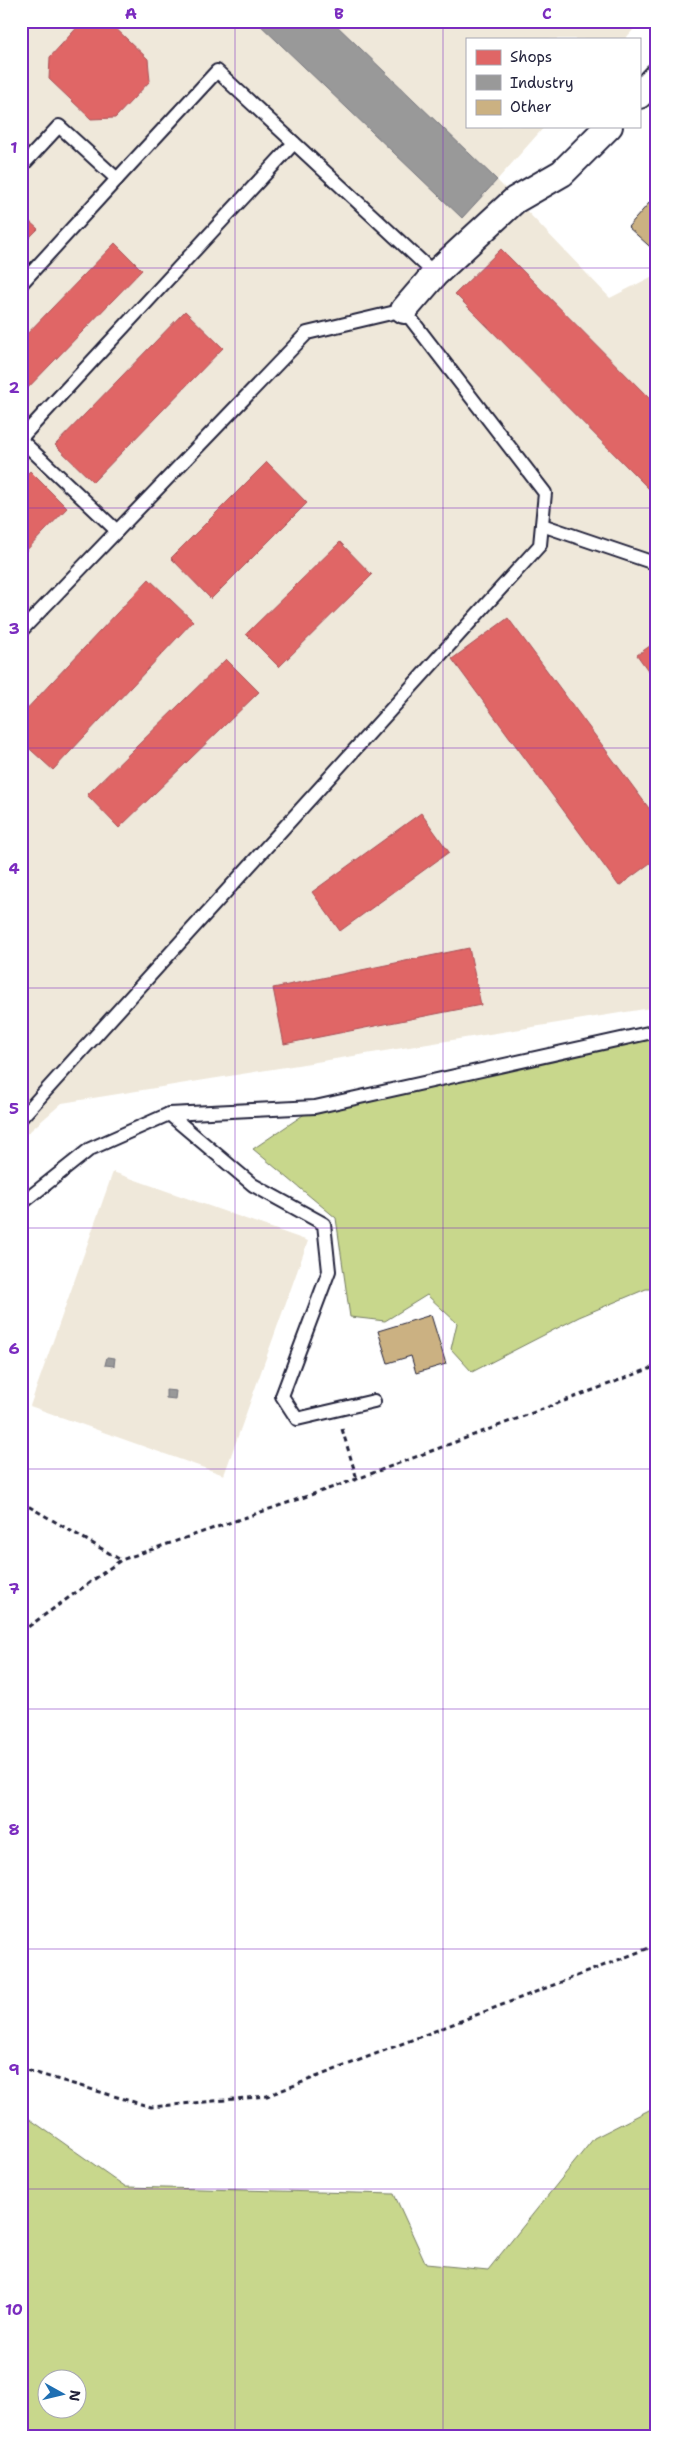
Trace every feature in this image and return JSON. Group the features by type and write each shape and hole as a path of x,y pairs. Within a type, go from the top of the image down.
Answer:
{"street":[{"path":"640,94 657,76"},
{"path":"404,310 435,274 515,200 562,173 607,128"}],"lane":[{"path":"21,284 217,72 435,274"},
{"path":"21,167 59,126 117,179"},
{"path":"117,531 21,439 294,143"},
{"path":"21,631 307,333 404,310 545,493 540,545 21,1118"},
{"path":"542,525 657,564"},
{"path":"21,1204 90,1149 168,1114 315,1106 657,1032"},
{"path":"168,1114 253,1185 324,1224 329,1271 282,1396 297,1419 336,1412 374,1401"}],"path":[{"path":"21,1632 121,1560 357,1479 657,1366"},
{"path":"336,1412 357,1479"},
{"path":"21,1502 121,1560"},
{"path":"21,2065 26,2070 151,2107 267,2096 657,1945"},
{"path":"21,2429 32,2436"}],"shaded area":[{"path":"21,21 641,21 626,38 466,38 466,128 543,128 497,180 610,298 657,274 657,1007 62,1103 21,1139"},
{"path":"113,1172 308,1241 224,1475 30,1406"}],"green space":[{"path":"657,1031 657,1289 646,1289 579,1317 472,1372 451,1349 457,1323 427,1295 385,1321 350,1317 336,1218 253,1149 315,1107"},
{"path":"657,2106 657,2429 654,2436 21,2436 21,2113 126,2187 394,2194 426,2264 488,2270 594,2138"}],"building: Shops":[{"path":"83,21 108,21 148,59 150,81 115,118 91,119 49,79 50,57"},
{"path":"21,214 38,229 21,246"},
{"path":"115,243 142,270 21,395 21,340"},
{"path":"501,249 657,406 657,497 455,294"},
{"path":"185,311 223,348 93,482 55,445"},
{"path":"267,462 307,503 211,599 171,558"},
{"path":"30,471 67,508 21,556 21,480"},
{"path":"340,542 372,575 279,667 246,634"},
{"path":"149,579 193,621 53,770 21,741 21,715"},
{"path":"508,618 657,819 657,858 619,886 452,659"},
{"path":"657,641 657,683 637,655"},
{"path":"226,659 259,692 119,828 87,795"},
{"path":"421,813 449,852 340,931 312,892"},
{"path":"469,948 481,1005 284,1044 273,988"}],"building: Industry":[{"path":"256,21 332,21 497,180 462,218"},
{"path":"107,1357 115,1358 114,1366 105,1365"},
{"path":"166,1390 176,1391 175,1399 166,1398"}],"building: Other":[{"path":"657,194 657,253 628,227"},
{"path":"431,1315 446,1364 416,1373 411,1356 388,1363 378,1331"}]}
